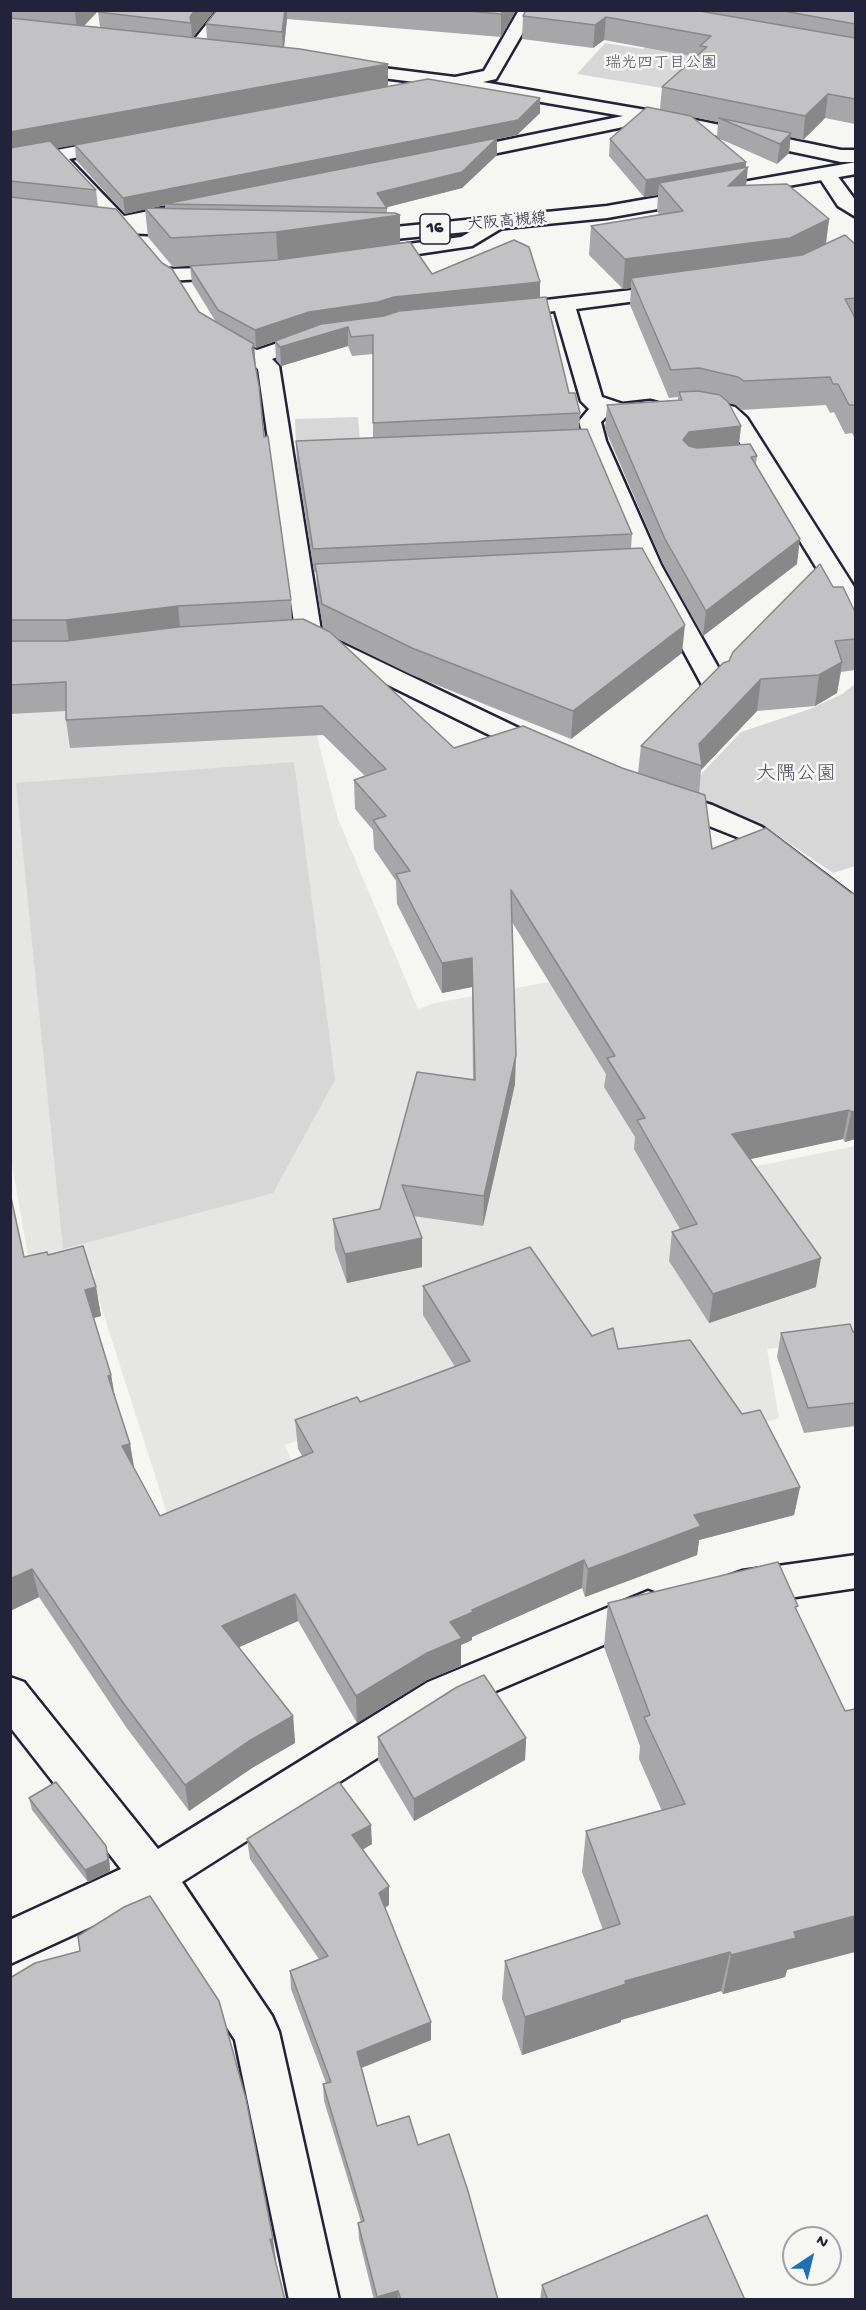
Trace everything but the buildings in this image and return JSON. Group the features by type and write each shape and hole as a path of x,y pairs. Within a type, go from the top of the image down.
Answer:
{"street":[{"path":"201,46 227,10"},
{"path":"396,94 490,75 528,10"},
{"path":"855,141 666,102 490,75 333,61 652,117 841,156 855,156"},
{"path":"439,158 652,117"},
{"path":"10,165 134,142"},
{"path":"33,143 90,149"},
{"path":"58,156 118,225 149,255 173,283 184,289 189,297"},
{"name":"大阪高槻線","path":"335,232 395,233 607,212 855,168"},
{"path":"826,174 845,202 855,211"},
{"path":"118,225 212,204"},
{"path":"10,214 118,225 204,230"},
{"path":"348,259 465,242 479,236 495,224"},
{"path":"166,275 257,271"},
{"path":"485,313 700,287"},
{"path":"564,305 592,401 603,407 623,411 696,405 727,412 739,423 751,458 855,611"},
{"path":"256,358 317,335 340,331"},
{"path":"219,338 267,366 294,454 312,582 297,637 561,758"},
{"path":"603,407 590,421 583,441 637,566 715,685"},
{"path":"639,790 702,811 752,833 855,913"},
{"path":"10,1944 153,1875 442,1695 665,1600 855,1570"},
{"path":"10,1695 153,1875 256,2032 314,2300"}],"shaded area":[{"path":"310,654 317,736 338,819 418,1009 435,1003 614,970 743,1169 855,1146 855,1339 767,1349 779,1418 535,1494 455,1386 285,1445 296,1472 172,1529 96,1290 94,1271 32,1279 10,1153 10,670"}],"green space":[{"name":"瑞光四丁目公園","path":"672,27 728,37 669,89 577,74 605,43 643,49"},
{"path":"358,417 360,442 296,444 295,419"},
{"name":"大隅公園","path":"855,684 855,866 833,873 770,830 683,793 741,732 810,709 842,694"},
{"path":"294,762 335,1080 273,1193 63,1249 16,783"}]}
